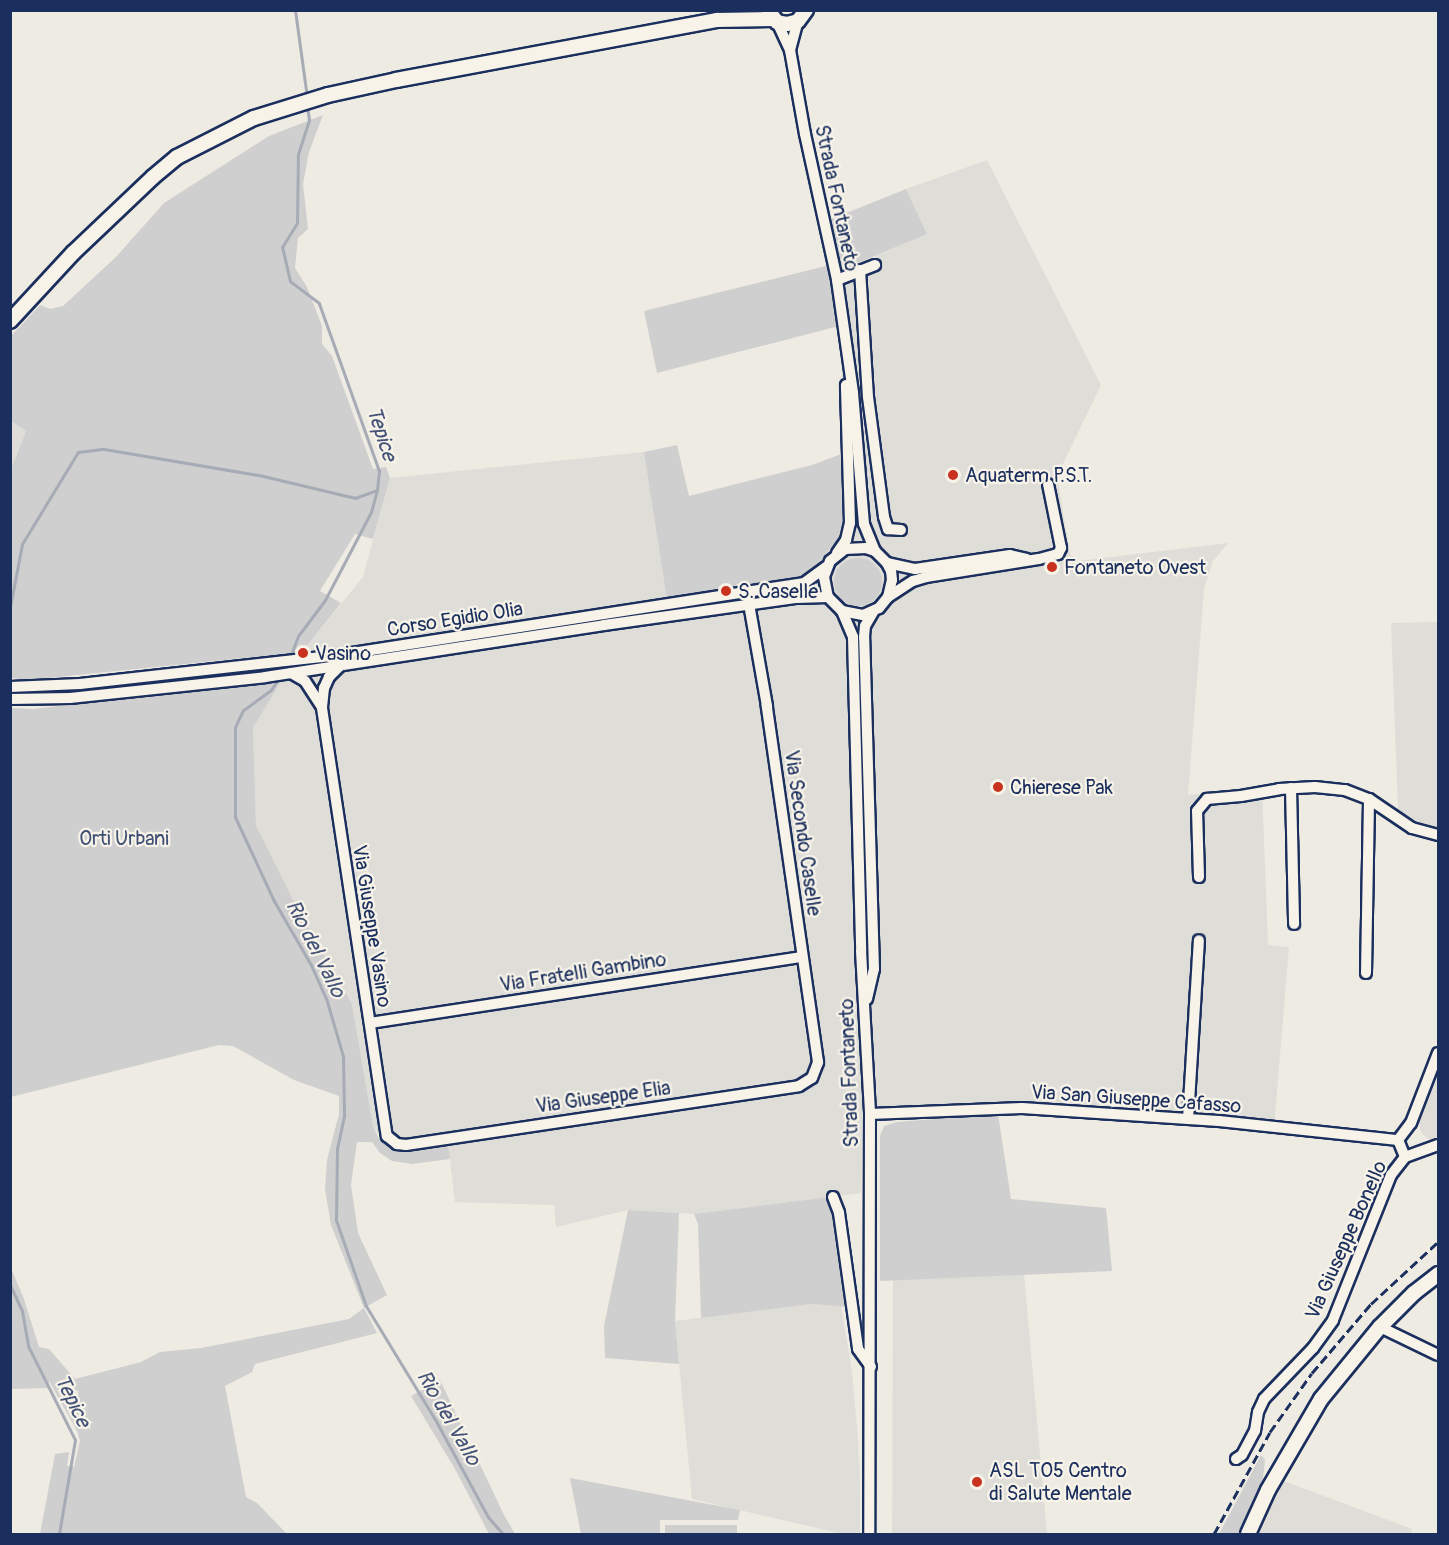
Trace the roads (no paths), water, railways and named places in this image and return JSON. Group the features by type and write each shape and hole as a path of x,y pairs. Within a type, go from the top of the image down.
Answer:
{"main road":[{"path":"717,20 744,10"},
{"path":"10,321 95,230 169,164 222,133 254,118 328,95 717,20 773,17 788,24 802,16"},
{"path":"1248,1534 1268,1490 1308,1418 1380,1327 1413,1293 1438,1274"}],"street":[{"name":"Strada Fontaneto","path":"790,50 802,16"},
{"name":"Strada Fontaneto","path":"773,17 790,50 805,134 837,280 847,355"},
{"path":"837,280 875,265"},
{"path":"860,270 868,397 884,517 888,529 901,530"},
{"path":"847,355 853,393 864,524 875,551 887,563 892,580 888,597"},
{"path":"828,597 824,588 827,567 846,540 850,523 847,355"},
{"path":"864,1007 874,969 865,626 873,612 888,597 913,581 1051,557 1061,548 1048,484"},
{"path":"836,555 855,547 875,551"},
{"path":"887,563 915,569 1010,555 1030,560"},
{"name":"Corso Egidio Olia","path":"10,687 80,684 298,660 804,583 827,567"},
{"name":"Via Secondo Caselle","path":"747,592 818,1062 812,1078"},
{"name":"Strada Fontaneto","path":"828,597 842,612 853,637 864,1007 870,1114 869,1534"},
{"name":"Corso Egidio Olia","path":"10,699 70,698 265,677 797,598 828,597"},
{"path":"842,612 863,615 873,612"},
{"name":"Via Giuseppe Vasino","path":"341,665 327,683 322,708 387,1136 397,1144"},
{"name":"Via Giuseppe Vasino","path":"291,673 304,681 322,708"},
{"path":"1199,877 1197,812 1207,799 1291,788 1315,787 1345,790 1369,799 1412,828 1438,835"},
{"path":"1291,788 1294,924"},
{"path":"1366,973 1369,799"},
{"path":"1188,1119 1199,940"},
{"name":"Via Fratelli Gambino","path":"370,1023 802,957"},
{"name":"Via Giuseppe Bonello","path":"1236,1459 1242,1455 1249,1443 1264,1399 1305,1357 1333,1320 1391,1175 1405,1157 1398,1140 1411,1123 1438,1053"},
{"name":"Via Giuseppe Elia","path":"397,1144 799,1086 812,1078"},
{"name":"Via San Giuseppe Cafasso","path":"870,1114 1022,1108 1188,1119 1398,1140"},
{"path":"1405,1157 1438,1145"},
{"path":"833,1197 839,1213 858,1349 871,1367"},
{"path":"1380,1327 1438,1355"}],"waterway":[{"name":"Tepice","path":"295,10 307,98"},
{"name":"Tepice","path":"10,607 22,544 78,452 104,449 263,476 355,498 377,490 379,471 319,303 290,281 282,247 297,223 298,154 309,120 307,105"},
{"name":"Rio del Vallo","path":"290,657 298,636 325,600 371,512 377,490"},
{"name":"Rio del Vallo","path":"279,678 271,690 243,710 235,727 235,817 274,901 311,965 326,998 343,1056 344,1116 337,1148 336,1220 366,1306 437,1423 488,1517 503,1534"},
{"name":"Tepice","path":"10,1285 22,1311 28,1346 75,1440 59,1534"}],"railway":[{"path":"1214,1534 1270,1432 1312,1373 1371,1304 1438,1242"}],"place":[{"name":"Aquaterm P.S.T.","path":"953,475"},
{"name":"Fontaneto Ovest","path":"1052,567"},
{"name":"S. Caselle","path":"726,591"},
{"name":"Vasino","path":"303,653"},
{"name":"Chierese Pak","path":"998,787"},
{"name":"ASL TO5 Centro di Salute Mentale","path":"977,1482"}],"park label":[{"name":"Orti Urbani","path":"124,838"}]}
